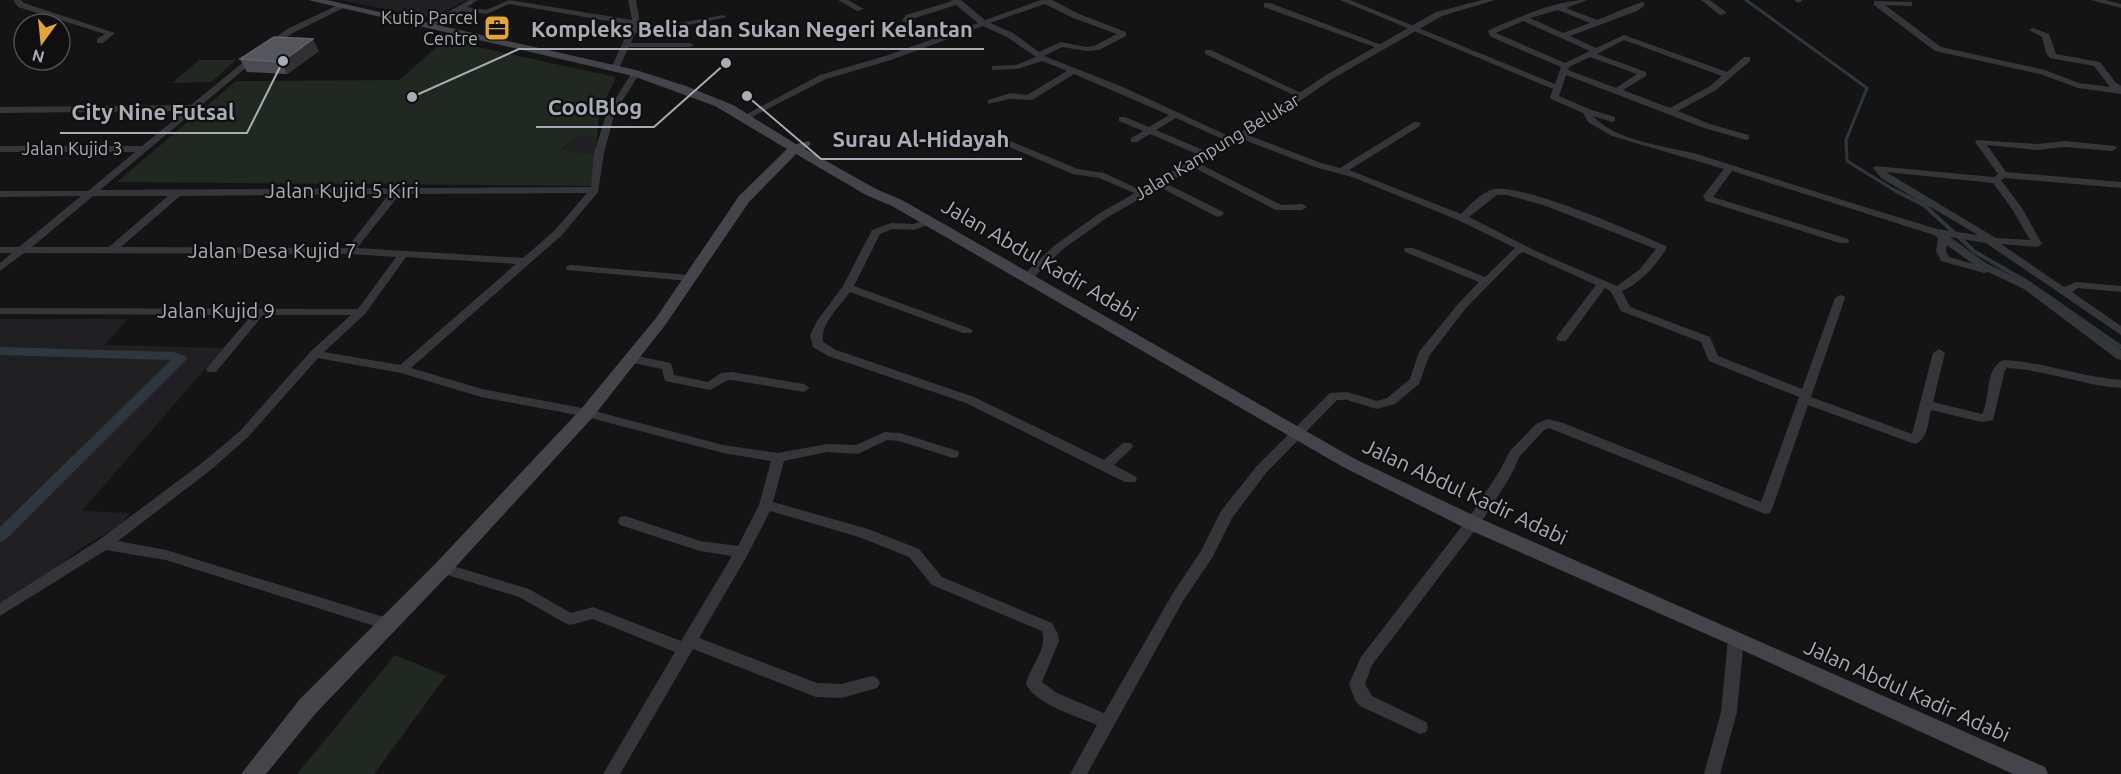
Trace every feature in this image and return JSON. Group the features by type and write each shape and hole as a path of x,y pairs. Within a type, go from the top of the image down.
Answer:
{"main road":[{"name":"Jalan Abdul Kadir Adabi","path":"313,0 636,73 682,88 749,115 871,192 930,221 1296,433 1472,523 1736,638 2031,773"},
{"name":"Jalan Abdul Kadir Adabi","path":"719,104 798,145"},
{"path":"252,774 308,706 443,568 587,413 633,359 724,226 761,179 772,172 798,145"}],"street":[{"path":"17,0 21,5 111,33 100,41"},
{"path":"428,26 474,0"},
{"path":"615,68 634,27 632,0"},
{"path":"842,0 860,9"},
{"path":"749,115 823,77 888,58 1046,0 1076,16 1123,34 1096,48 1087,49 1061,44 1041,57 1017,67 995,68"},
{"path":"1344,0 1558,88"},
{"name":"Jalan Kampung Belukar","path":"1027,278 1059,247 1104,215 1237,138 1329,77 1416,30 1439,14 1491,0"},
{"path":"1583,0 1523,18 1492,32 1565,69 1707,126 1746,137"},
{"path":"1705,0 1723,14"},
{"path":"2095,0 2121,6"},
{"path":"458,8 487,12 510,1 634,27 723,17"},
{"path":"906,21 909,17 957,1 983,23 1010,35 1041,57 1175,115 1311,163 1343,170 1462,218 1616,290 1625,309 1706,340 1713,358 1915,440 1918,437 1939,353"},
{"path":"1909,4 1877,3 1938,49 2037,71 2078,85 2121,91"},
{"path":"1563,36 1597,24 1641,4"},
{"path":"1267,5 1383,47"},
{"path":"0,268 282,35 340,7"},
{"path":"1560,8 1597,24"},
{"path":"1523,18 1643,74 1618,90"},
{"path":"2033,30 2046,36 2050,53 2053,56 2097,64 2113,85 2121,91"},
{"path":"1612,118 1586,111 1554,97 1565,69 1624,37 1729,76"},
{"path":"627,45 690,45"},
{"path":"1208,52 1303,96"},
{"path":"1671,111 1685,105 1729,76 1747,58"},
{"path":"991,102 1011,96 1029,98 1073,71"},
{"path":"402,369 523,261 558,233 595,190 599,153 611,112 636,73"},
{"path":"0,110 194,108"},
{"path":"1586,111 1591,121 1603,129 1653,148 1689,155 1941,234 2034,245 2038,242 1980,142 2037,147 2065,144 2112,148"},
{"path":"1134,140 1175,115"},
{"path":"1122,119 1207,155"},
{"path":"1343,170 1417,124"},
{"path":"1010,144 1077,172 1103,176 1142,193"},
{"name":"Jalan Kujid 3","path":"0,149 145,149"},
{"path":"1192,164 1279,208 1302,207"},
{"path":"2121,185 1878,168 1884,176 2066,291 2121,330"},
{"path":"1729,169 1708,196 1709,199 1844,241"},
{"path":"1159,183 1219,214"},
{"name":"Jalan Kujid 5 Kiri","path":"0,194 595,190"},
{"path":"350,251 397,191"},
{"path":"112,250 178,192"},
{"path":"1462,218 1493,193 1509,192 1590,219 1662,248 1643,275 1635,282 1616,290"},
{"path":"930,221 914,227 891,226 876,232 848,287 816,334 817,344 832,353 970,400 1130,479"},
{"path":"1941,234 1982,265 2028,287 2121,356"},
{"path":"1941,234 1941,251 1945,259 2000,273"},
{"path":"1078,774 1178,597 1207,554 1226,516 1261,470 1334,396 1347,396 1377,405 1391,401 1415,381 1423,355 1486,281 1514,253 1523,248"},
{"name":"Jalan Desa Kujid 7","path":"0,250 350,251 523,261"},
{"path":"1409,250 1486,281"},
{"path":"0,610 104,544 207,466 244,434 315,354 361,312 403,254"},
{"path":"571,268 689,279"},
{"path":"1562,338 1603,283"},
{"path":"2066,291 2076,285 2121,289"},
{"path":"848,287 967,331"},
{"path":"1420,727 1366,701 1357,684 1372,654 1472,523 1505,474 1515,454 1540,427 1548,423 1765,509 1840,298"},
{"path":"212,369 261,310"},
{"name":"Jalan Kujid 9","path":"0,311 361,312"},
{"path":"315,354 402,369 481,393 587,413 723,449 777,458 826,448 858,450 885,436 900,437 953,454"},
{"path":"633,359 668,366 669,378 706,386 732,376 804,388"},
{"path":"1926,405 1982,418 1989,417 1999,368 2004,364 2032,367 2087,382 2121,384"},
{"path":"1105,466 1127,446"},
{"path":"611,774 631,736 688,645 742,552 766,505 777,458"},
{"path":"766,505 863,533 914,553 937,581 1047,627 1053,644 1036,671 1034,684 1051,698 1106,721"},
{"path":"625,521 700,546 742,552"},
{"path":"104,544 166,555 387,624"},
{"path":"443,568 524,593 570,619 593,613 816,690 841,691 872,683"},
{"path":"1712,774 1729,712 1736,638"}],"shaded area":[{"path":"340,0 466,0 431,18"},
{"path":"445,40 616,77 599,113 597,138 579,136 561,150 595,155 592,186 117,182 236,81 399,80"},
{"path":"199,60 236,60 211,82 172,83"},
{"path":"579,136 597,138 595,155 561,151"},
{"path":"0,319 128,319 104,345 223,348 82,511 130,513 119,526 83,547 58,567 7,601 0,602"},
{"path":"395,655 446,676 374,774 297,774"}],"building":[{"path":"274,37 313,39 281,62 240,59"}],"waterway":[{"path":"1746,0 1867,88 1846,140 1847,161 1899,193"},
{"path":"1896,191 1924,205 1975,252 2029,283 2121,347"},
{"path":"0,351 173,356 180,359 0,536"}],"place":[{"name":"Kutip Parcel Centre","path":"497,28"},
{"name":"City Nine Futsal","path":"283,61"},
{"name":"CoolBlog","path":"726,63"},
{"name":"Surau Al-Hidayah","path":"747,96"},
{"name":"Kompleks Belia dan Sukan Negeri Kelantan","path":"412,97"}]}
